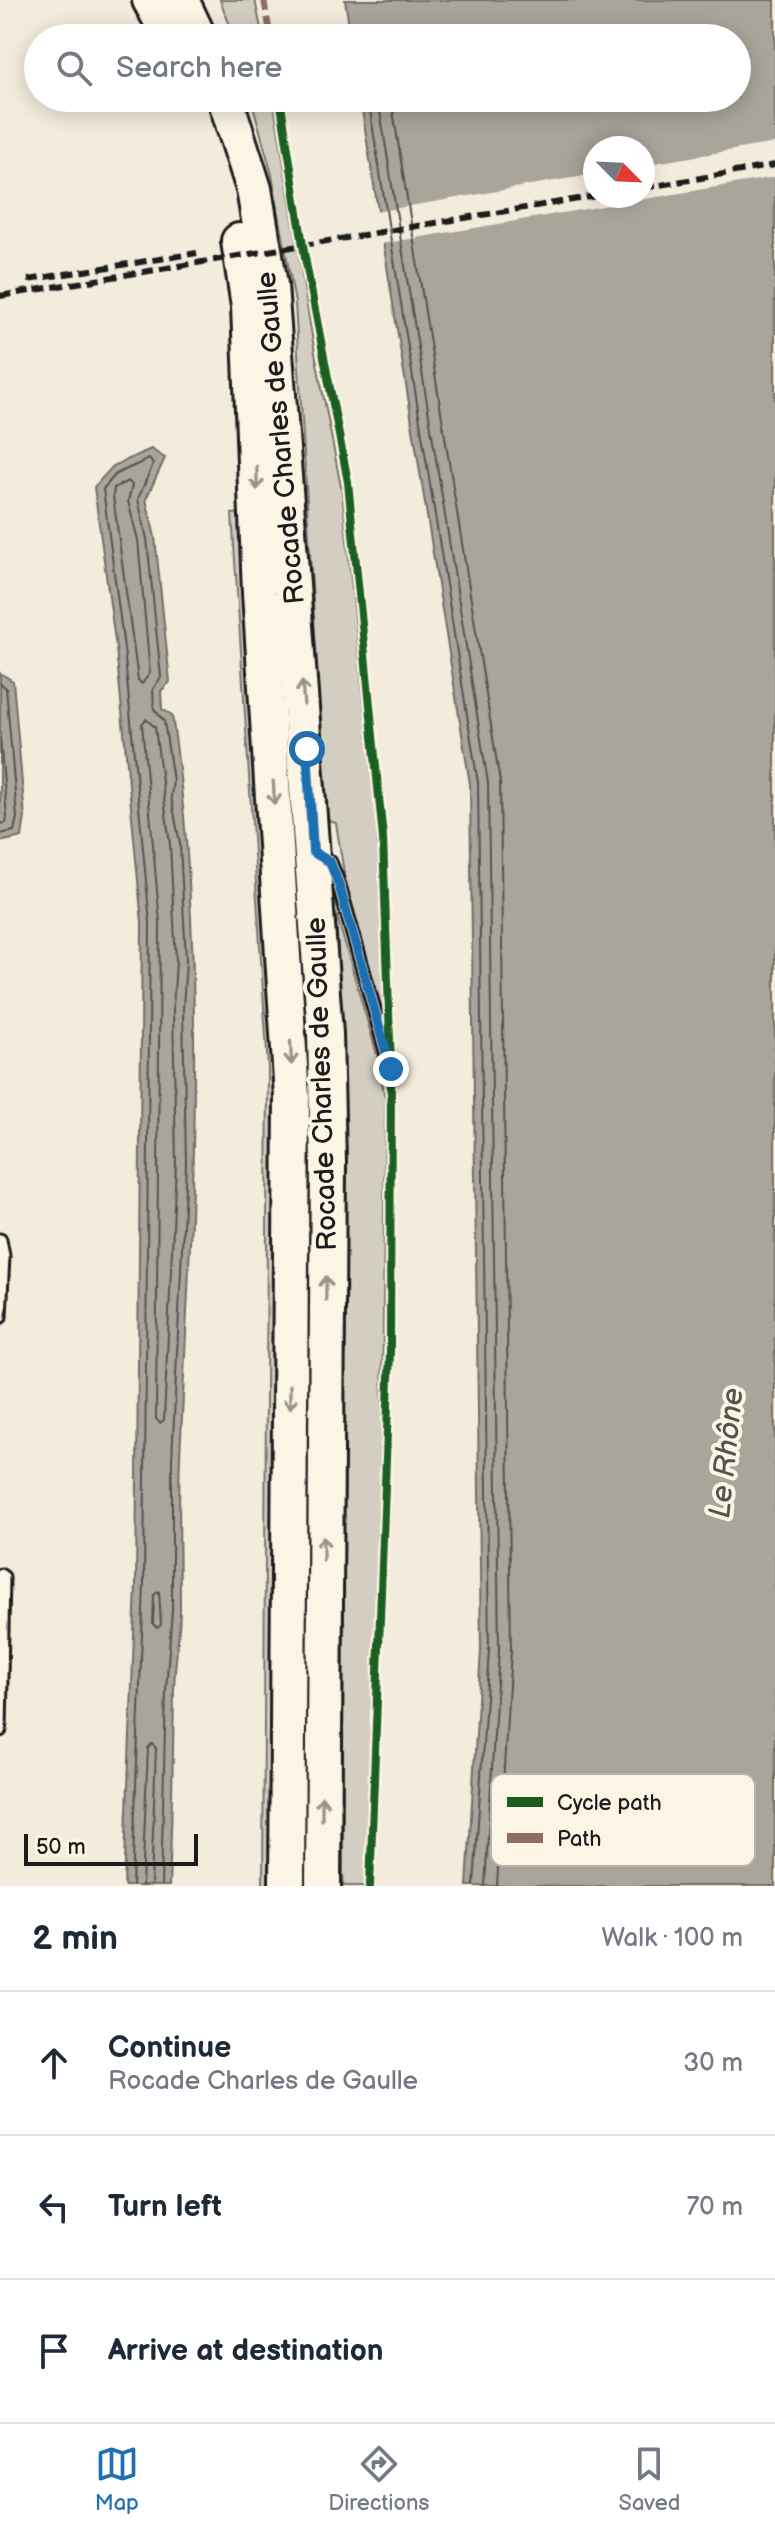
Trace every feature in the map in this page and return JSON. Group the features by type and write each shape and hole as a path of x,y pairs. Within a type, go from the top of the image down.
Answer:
{"main road":[{"path":"150,0 163,24"},
{"name":"Rocade Charles de Gaulle","path":"205,112 234,208 249,306 260,593 291,1038 287,1886"},
{"name":"Rocade Charles de Gaulle","path":"229,112 254,189 270,285 313,852 328,1162 323,1886"}],"lane":[{"path":"313,852 330,862 335,874 391,1069"},
{"path":"0,1240 3,1256 0,1317"},
{"path":"0,1575 3,1577 0,1730"}],"shaded area":[{"path":"220,0 255,0 260,24 229,24"},
{"path":"255,112 275,112 313,342 342,492 377,829 385,1037 351,917 336,823 326,820 295,303 272,175"},
{"path":"242,513 278,1084 273,1886 263,1886 268,1068 232,514"},
{"path":"336,913 378,1058 385,1099 382,1420 365,1886 344,1886 343,1873 345,1273"}],"water":[{"name":"Le Rhône","path":"345,0 775,0 775,1886 467,1886 481,1650 470,784 362,112 751,112 751,24 349,24"},
{"path":"151,449 165,458 146,499 155,537 170,682 161,691 162,709 172,715 183,807 194,992 194,1085 180,1457 180,1619 174,1682 169,1886 124,1886 136,1585 142,923 116,648 94,487 113,466"},
{"path":"0,673 13,681 25,817 22,837 0,842"}],"pier":[{"path":"775,143 775,177 655,197 655,163"},
{"path":"583,176 583,208 592,208 380,244 375,212"}],"railway":[{"path":"655,186 775,165"},
{"path":"0,296 583,198"},
{"path":"28,280 197,253"}],"marked path":[{"path":"264,0 268,24"}],"cycle path":[{"path":"282,112 305,258 348,482 383,838 391,1069 390,1351 370,1886"}],"route":[{"path":"307,749 313,852 330,862 339,885 391,1069"}]}
